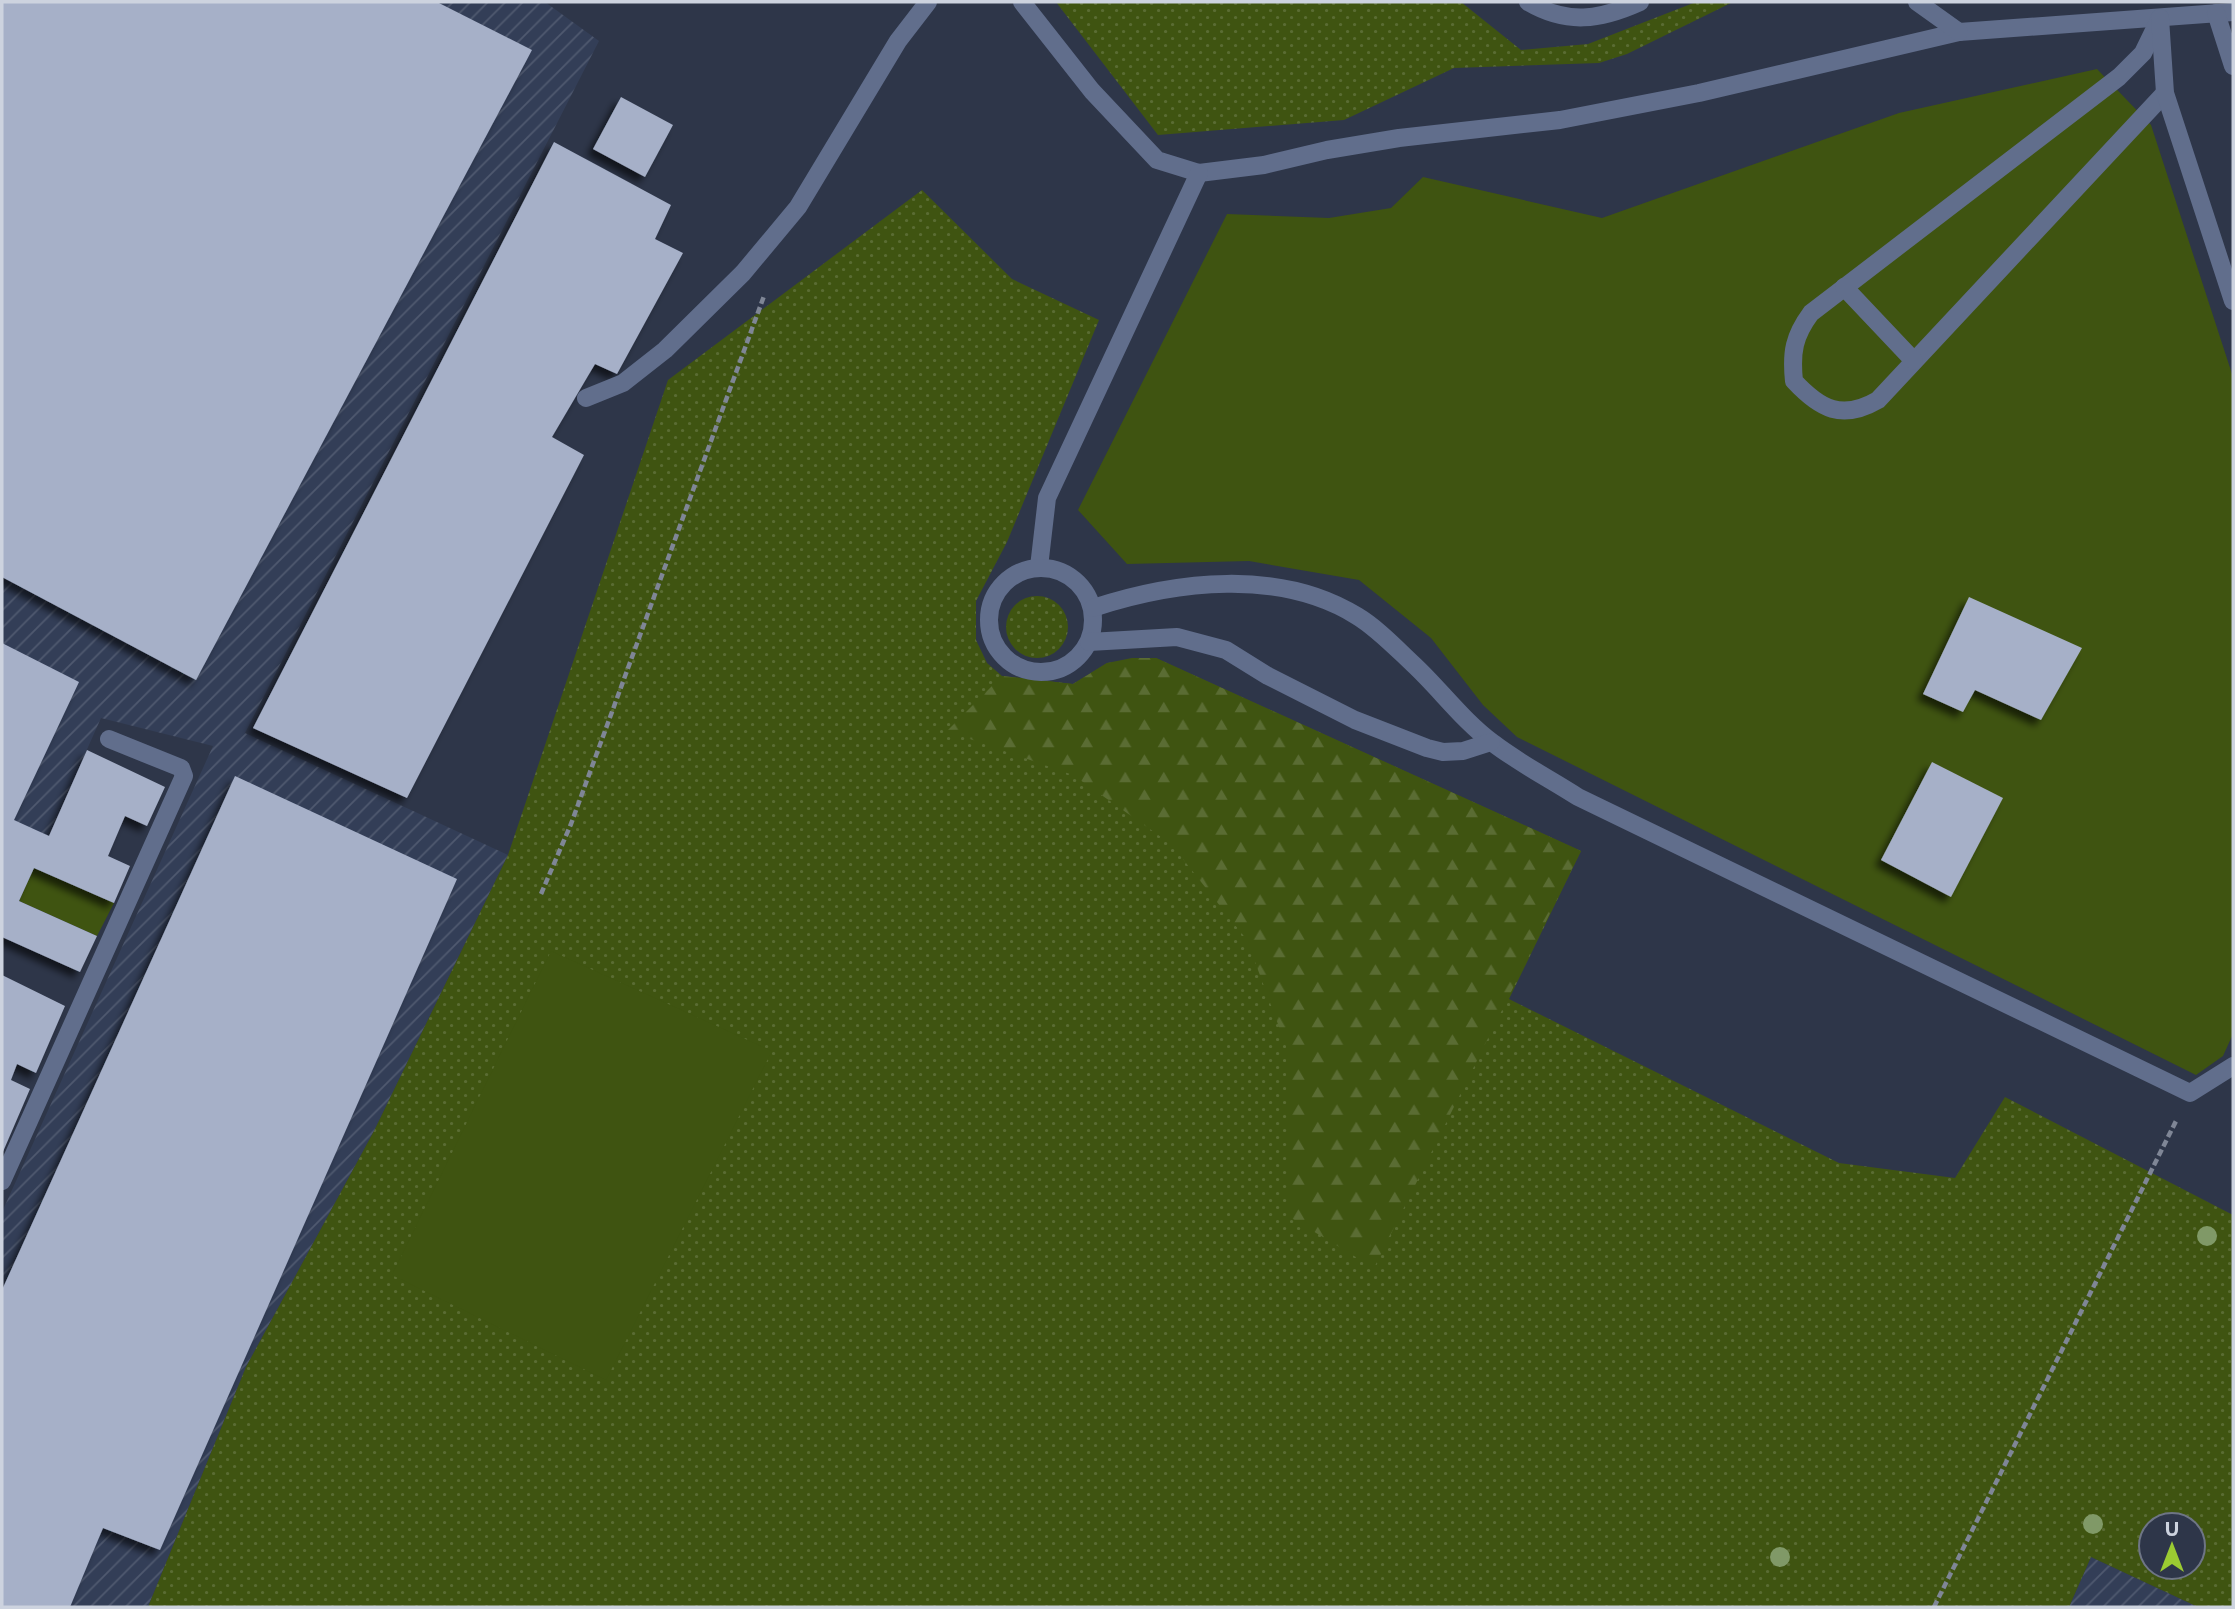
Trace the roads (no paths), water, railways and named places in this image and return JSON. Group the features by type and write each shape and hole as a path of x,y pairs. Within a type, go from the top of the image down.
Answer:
{"street":[{"path":"586,398 623,383 665,350 743,273 798,207 898,41 928,2"},
{"path":"1022,2 1092,91 1157,160 1199,173 1264,165 1326,150 1399,138 1560,120 1699,93 1959,32 2225,13 2233,65"},
{"path":"1528,2 1550,15 1582,18 1613,14 1640,2"},
{"path":"1917,2 1959,32"},
{"path":"2160,18 2165,93 2233,302"},
{"path":"2160,18 2143,53 2119,77 1811,313 1798,330 1791,354 1794,381 1807,395 1840,412 1863,409 1878,400 2165,93"},
{"path":"1039,567 1047,498 1199,173"},
{"path":"1844,287 1914,361"},
{"path":"1039,567 1058,569 1073,578 1086,591 1093,608 1094,625 1089,642 1080,656 1066,666 1049,671 1032,671 1017,666 1003,656 993,641 989,625 990,608 997,592 1008,579 1039,567"},
{"path":"1093,608 1139,593 1195,585 1250,585 1310,593 1357,616 1414,665 1491,742 1578,797 2190,1093 2233,1066"},
{"path":"1089,642 1177,637 1226,650 1268,676 1355,719 1427,748 1443,752 1463,751 1491,742"},
{"path":"2,1181 184,776 181,768 109,739"}]}
